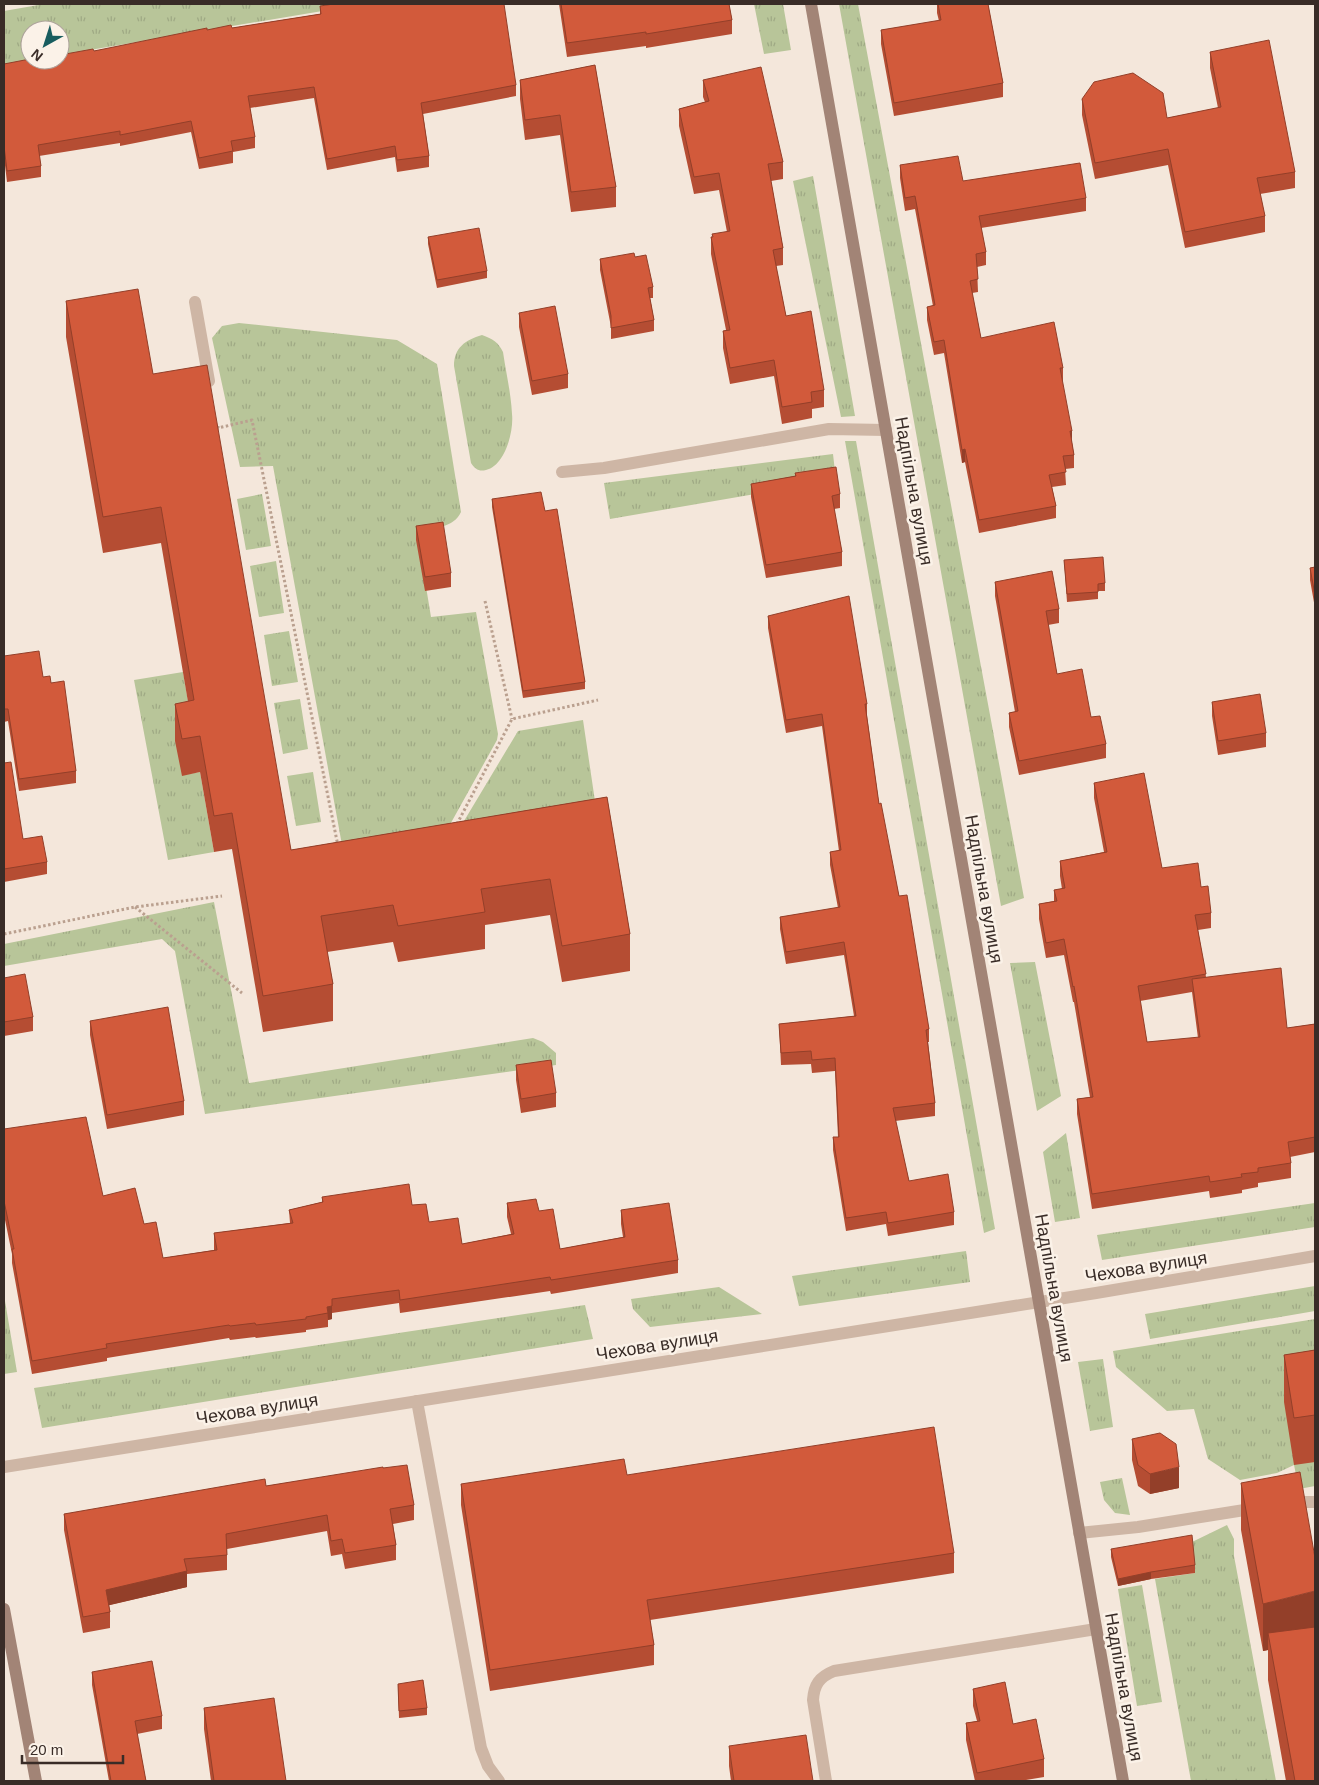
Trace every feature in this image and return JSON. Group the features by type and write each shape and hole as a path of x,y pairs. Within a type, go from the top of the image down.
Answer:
{"main road":[{"name":"Надпільна вулиця","path":"811,4 1123,1781"},
{"path":"4,1609 36,1781"}],"street":[{"path":"195,302 210,383"},
{"path":"562,472 604,468 829,429 886,430"},
{"name":"Чехова вулиця","path":"4,1467 1039,1302 1315,1256"},
{"path":"417,1401 481,1748 488,1766 499,1781"},
{"path":"1079,1533 1138,1527 1293,1502 1315,1502"},
{"path":"826,1781 813,1700 814,1690 818,1681 825,1675 834,1671 1096,1630"}],"path":[{"path":"210,383 218,428 252,420 339,854"},
{"path":"454,831 512,719 485,601"},
{"path":"512,719 598,700"},
{"path":"4,934 135,907 222,896"},
{"path":"135,907 242,993"}],"green space":[{"path":"44,4 364,4 70,53 70,20 20,20 20,62 4,64 4,11"},
{"path":"754,4 783,4 791,50 764,54"},
{"path":"839,4 858,4 1024,898 1001,906"},
{"path":"813,176 855,416 841,417 793,181"},
{"path":"239,323 397,340 437,364 461,512 458,517 448,524 417,532 431,617 476,612 498,734 497,740 447,830 342,845 273,466 240,467 212,338 222,326"},
{"path":"482,335 495,341 503,352 511,398 512,421 510,438 503,455 493,467 481,471 471,463 454,366 458,350 470,339"},
{"path":"845,441 856,441 995,1229 984,1233"},
{"path":"833,454 836,480 610,519 604,483"},
{"path":"262,494 271,546 246,550 237,499"},
{"path":"276,561 284,613 259,617 250,566"},
{"path":"289,631 298,682 272,686 264,635"},
{"path":"183,672 194,737 182,775 200,772 214,852 168,860 134,680"},
{"path":"300,699 308,749 283,754 274,703"},
{"path":"583,720 596,808 458,831 518,731"},
{"path":"313,772 321,822 296,826 287,776"},
{"path":"214,902 249,1083 533,1038 543,1042 556,1053 556,1065 205,1114 175,951 162,939 4,966 4,944"},
{"path":"1035,962 1061,1096 1037,1111 1010,963"},
{"path":"1066,1133 1080,1218 1055,1222 1043,1152"},
{"path":"1315,1203 1315,1227 1102,1260 1097,1235"},
{"path":"966,1251 970,1282 799,1306 792,1276"},
{"path":"1315,1286 1315,1311 1150,1339 1145,1314"},
{"path":"719,1287 762,1314 650,1327 633,1309 631,1299"},
{"path":"4,1295 17,1372 4,1374"},
{"path":"585,1305 593,1339 42,1428 34,1388"},
{"path":"1315,1319 1315,1486 1299,1489 1294,1465 1277,1473 1240,1480 1208,1459 1194,1409 1167,1411 1116,1367 1113,1351"},
{"path":"1103,1359 1113,1427 1090,1431 1078,1362"},
{"path":"1122,1478 1130,1515 1115,1513 1104,1500 1100,1482"},
{"path":"1227,1525 1234,1539 1234,1556 1276,1781 1191,1781 1155,1579 1195,1573 1192,1542"},
{"path":"1142,1585 1162,1702 1137,1706 1118,1589"}],"building":[{"path":"334,4 504,4 516,85 421,103 429,156 397,160 395,146 327,159 314,87 248,96 255,137 231,141 233,151 199,158 191,121 120,135 120,131 38,145 41,166 7,171 4,146 4,64 20,61 20,70 70,70 70,53 93,49 94,51 207,28 207,30 231,25 232,28 321,14 320,6"},
{"path":"561,4 729,4 732,20 646,34 646,32 567,43"},
{"path":"938,4 988,4 1003,83 894,103 881,30 941,20"},
{"path":"1269,40 1295,172 1257,178 1265,216 1185,232 1168,149 1095,163 1082,99 1094,82 1133,73 1163,93 1167,118 1221,107 1210,52"},
{"path":"595,65 616,187 571,192 560,115 525,120 520,80"},
{"path":"761,67 783,162 768,164 783,248 773,250 786,316 811,311 824,390 811,392 812,402 782,407 774,360 730,368 723,331 730,330 711,237 713,237 712,234 730,231 719,173 694,177 679,109 709,101 703,80"},
{"path":"958,156 963,181 1080,163 1086,198 979,216 986,252 976,254 978,279 970,281 981,338 1054,322 1063,368 1060,368 1072,431 1070,431 1074,455 1063,456 1066,472 1049,475 1056,506 979,520 965,449 962,450 944,340 934,342 927,307 935,305 915,196 905,198 900,165"},
{"path":"479,228 487,271 437,280 428,237"},
{"path":"634,253 635,257 646,255 653,287 648,288 654,320 611,328 611,316 600,259"},
{"path":"138,289 153,374 207,365 291,850 607,797 630,934 562,946 550,879 481,889 485,912 398,926 393,905 321,916 333,984 263,996 232,813 214,816 200,736 182,739 175,704 194,700 161,507 103,517 66,301"},
{"path":"555,306 568,374 532,381 519,313"},
{"path":"836,467 840,494 832,496 842,552 766,565 751,484 796,476 795,473"},
{"path":"541,492 545,511 557,509 585,682 523,691 492,499"},
{"path":"443,522 451,573 425,577 416,526"},
{"path":"1103,557 1105,583 1098,584 1098,592 1067,594 1064,560"},
{"path":"1315,567 1315,595 1310,568"},
{"path":"1052,571 1059,609 1046,611 1057,674 1082,669 1091,717 1100,716 1106,744 1019,761 1009,713 1018,711 995,582"},
{"path":"849,596 867,704 865,704 879,804 881,803 899,896 907,895 929,1029 926,1030 935,1103 893,1108 909,1181 948,1174 954,1212 888,1223 886,1212 846,1218 833,1137 839,1137 835,1058 812,1060 811,1051 781,1053 779,1024 856,1016 844,942 786,952 780,917 840,907 830,852 841,850 822,714 786,720 768,616"},
{"path":"39,651 43,677 50,676 51,683 64,681 76,771 19,779 8,709 4,709 4,656"},
{"path":"1260,694 1266,733 1218,741 1212,702"},
{"path":"11,762 23,839 42,836 47,862 4,869 4,763"},
{"path":"1144,773 1162,868 1198,863 1201,887 1208,886 1211,913 1195,915 1206,974 1138,986 1147,1042 1200,1037 1192,979 1281,968 1287,1028 1315,1024 1315,1137 1288,1142 1291,1163 1258,1168 1258,1172 1241,1174 1242,1177 1210,1182 1209,1176 1092,1194 1077,1099 1093,1097 1074,986 1064,939 1046,943 1039,904 1057,901 1054,890 1065,888 1060,861 1107,852 1094,783"},
{"path":"25,974 33,1017 4,1022 4,978"},
{"path":"168,1007 184,1101 107,1115 90,1021"},
{"path":"551,1060 556,1093 521,1099 516,1065"},
{"path":"86,1117 103,1196 135,1188 144,1224 156,1222 163,1258 217,1250 214,1233 293,1223 289,1210 323,1202 322,1197 409,1184 412,1205 426,1204 429,1222 458,1218 462,1244 514,1234 507,1203 536,1199 539,1211 553,1209 560,1249 625,1237 621,1210 669,1203 678,1260 551,1280 550,1277 400,1300 399,1290 332,1299 332,1306 327,1307 328,1313 306,1317 306,1319 256,1325 255,1323 229,1325 106,1344 107,1348 32,1361 12,1249 14,1249 4,1201 4,1129"},
{"path":"1315,1350 1315,1415 1294,1418 1284,1355"},
{"path":"934,1427 954,1553 647,1600 654,1645 490,1670 461,1484 624,1459 627,1475"},
{"path":"1160,1433 1176,1444 1179,1467 1150,1474 1138,1465 1132,1439"},
{"path":"407,1465 414,1505 390,1509 396,1545 345,1553 342,1539 331,1541 327,1515 226,1534 227,1555 184,1559 187,1571 106,1590 110,1612 83,1617 64,1514 265,1479 266,1486 383,1467"},
{"path":"1300,1472 1315,1558 1315,1591 1263,1604 1241,1483"},
{"path":"1192,1535 1195,1565 1118,1579 1111,1549"},
{"path":"1315,1627 1315,1781 1295,1781 1268,1633"},
{"path":"152,1661 162,1716 135,1721 146,1781 111,1781 92,1672"},
{"path":"423,1680 427,1708 399,1711 398,1684"},
{"path":"1005,1682 1013,1724 1036,1719 1044,1759 977,1773 966,1723 980,1721 973,1689"},
{"path":"274,1698 286,1781 214,1781 204,1708"},
{"path":"806,1735 813,1781 734,1781 729,1746"}]}
